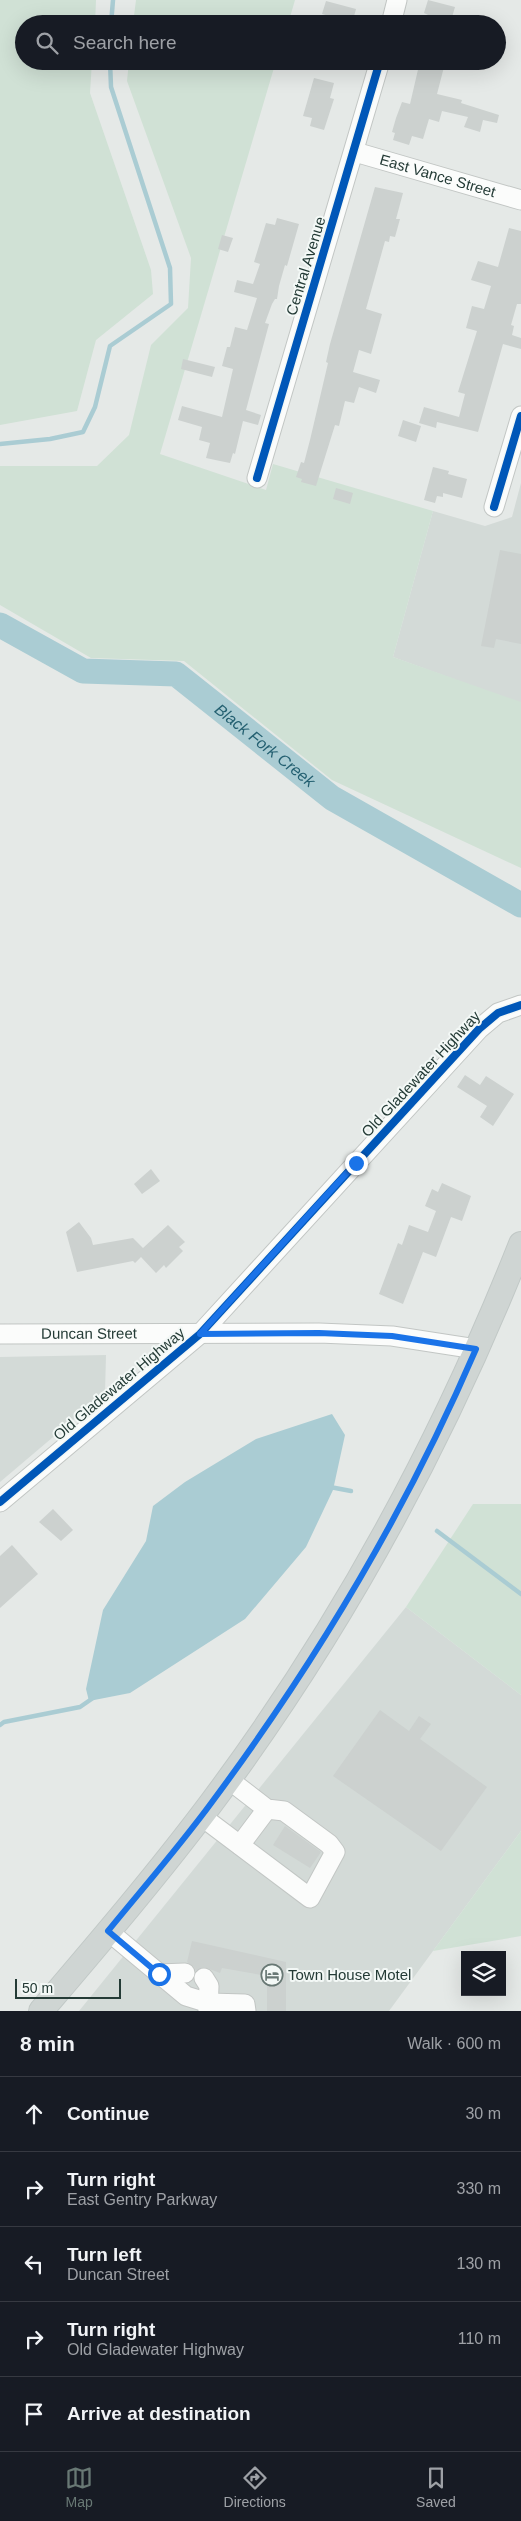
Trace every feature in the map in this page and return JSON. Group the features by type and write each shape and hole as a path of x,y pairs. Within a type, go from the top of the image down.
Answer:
{"main road":[{"path":"41,2011 201,1816 292,1686 372,1556 458,1390 521,1244"}],"street":[{"path":"394,15 398,0"},
{"name":"Central Avenue","path":"257,478 355,152 378,70"},
{"name":"East Vance Street","path":"355,152 521,200"},
{"path":"494,507 521,416"},
{"name":"Old Gladewater Highway","path":"0,1502 200,1334 479,1029 498,1013 521,1005"},
{"name":"Duncan Street","path":"0,1334 319,1333 392,1336 476,1349"},
{"path":"201,1816 310,1898 335,1852 329,1844 284,1811 267,1809 228,1779"},
{"path":"240,1845 267,1809"},
{"path":"108,1931 186,1996 209,2007 246,2004 246,2011"},
{"path":"159,1974 185,1973"},
{"path":"204,1978 209,1986 209,2007"}],"shaded area":[{"path":"521,483 521,702 517,702 393,657 433,511 485,526 512,517"},
{"path":"106,1355 105,1393 0,1482 0,1357"},
{"path":"406,1607 521,1695 521,1831 389,2011 79,2011"}],"green space":[{"path":"0,0 96,0 95,15 15,15 15,70 91,70 90,93 151,270 153,294 96,340 77,411 0,425"},
{"path":"136,0 295,0 291,15 134,15"},
{"path":"128,70 273,70 160,454 266,490 273,464 433,511 393,657 521,702 521,868 332,780 184,661 91,658 0,605 0,466 97,466 129,435 151,345 188,308 191,258 127,81"},
{"path":"473,1504 521,1504 521,1695 406,1607"},
{"path":"521,1831 521,1936 433,1951"}],"water":[{"path":"332,1414 345,1435 333,1490 306,1547 245,1619 130,1693 89,1701 86,1689 103,1610 146,1541 153,1506 185,1482 256,1439"}],"building":[{"path":"428,0 455,7 453,15 428,15 424,13"},
{"path":"326,1 356,9 354,15 322,14"},
{"path":"418,70 443,70 437,94 462,100 461,103 499,115 497,123 483,120 480,132 464,127 468,117 442,111 439,122 429,119 423,139 412,136 409,145 393,140 395,133 392,132 402,102 410,104"},
{"path":"314,78 334,83 330,98 334,99 324,130 310,126 312,118 303,116"},
{"path":"375,187 403,193 396,219 400,219 395,237 390,236 389,242 385,241 366,309 382,314 371,354 359,350 353,372 380,380 376,393 359,387 354,403 345,401 339,426 335,425 316,486 301,482 302,479 296,477 301,462 304,463 328,363 326,362 330,344"},
{"path":"277,218 299,224 287,266 285,265 277,299 272,304 265,323 269,324 246,410 261,415 258,425 243,421 235,454 233,453 230,463 206,458 210,443 199,440 202,427 178,420 182,406 222,417 233,369 222,366 227,347 230,347 235,327 247,330 257,298 234,292 237,280 253,284 260,264 254,262 266,223 275,225"},
{"path":"509,228 521,231 521,304 517,304 511,325 514,326 512,335 521,338 521,349 503,344 478,432 437,422 436,428 419,423 424,407 459,417 465,394 458,392 477,331 466,328 472,306 484,309 491,286 471,280 478,261 498,267"},
{"path":"222,235 233,238 228,252 218,249"},
{"path":"183,359 215,367 212,377 181,369"},
{"path":"403,420 421,426 416,442 398,436"},
{"path":"433,467 449,471 448,474 467,479 462,498 443,493 443,497 437,496 435,503 424,500"},
{"path":"336,488 353,493 350,504 333,499"},
{"path":"500,550 521,554 521,644 496,639 494,648 481,646"},
{"path":"465,1075 480,1085 486,1076 514,1094 493,1126 480,1117 487,1106 457,1087"},
{"path":"151,1169 160,1181 142,1194 134,1184"},
{"path":"442,1183 471,1196 462,1221 451,1217 436,1257 423,1252 403,1304 379,1294 398,1243 402,1245 409,1225 428,1232 436,1211 425,1206 432,1189 438,1192"},
{"path":"79,1222 91,1238 93,1245 133,1238 143,1248 168,1225 185,1242 179,1247 183,1251 166,1268 164,1265 156,1273 141,1257 135,1263 133,1261 77,1272 66,1232"},
{"path":"53,1509 73,1530 61,1541 39,1522"},
{"path":"12,1545 38,1574 0,1608 0,1556"},
{"path":"380,1710 409,1731 419,1716 431,1724 420,1739 487,1787 441,1851 333,1776"},
{"path":"285,1826 321,1852 310,1868 273,1845"},
{"name":"Town House Motel","path":"192,1941 286,1962 286,2011 267,2011 267,1976 222,1968 220,1973 204,1967 196,1971 187,1962"}],"waterway":[{"path":"112,15 113,0"},
{"path":"0,444 50,439 83,432 95,407 110,346 171,304 170,268 111,87 110,70"},
{"name":"Black Fork Creek","path":"0,625 83,671 176,674 332,798 521,905"},
{"path":"330,1487 351,1491"},
{"path":"437,1531 521,1594"},
{"path":"0,1725 4,1722 80,1707 93,1698"}],"cycle path":[{"path":"257,478 377,70"},
{"path":"494,507 521,416"},
{"path":"0,1502 200,1334 479,1029 498,1013 521,1005"}],"place":[{"name":"Town House Motel","path":"272,1975"}],"route":[{"path":"159,1974 108,1931 212,1803 256,1740 330,1626 372,1556 399,1505 458,1390 476,1349 392,1336 319,1333 200,1334 356,1163"}]}
